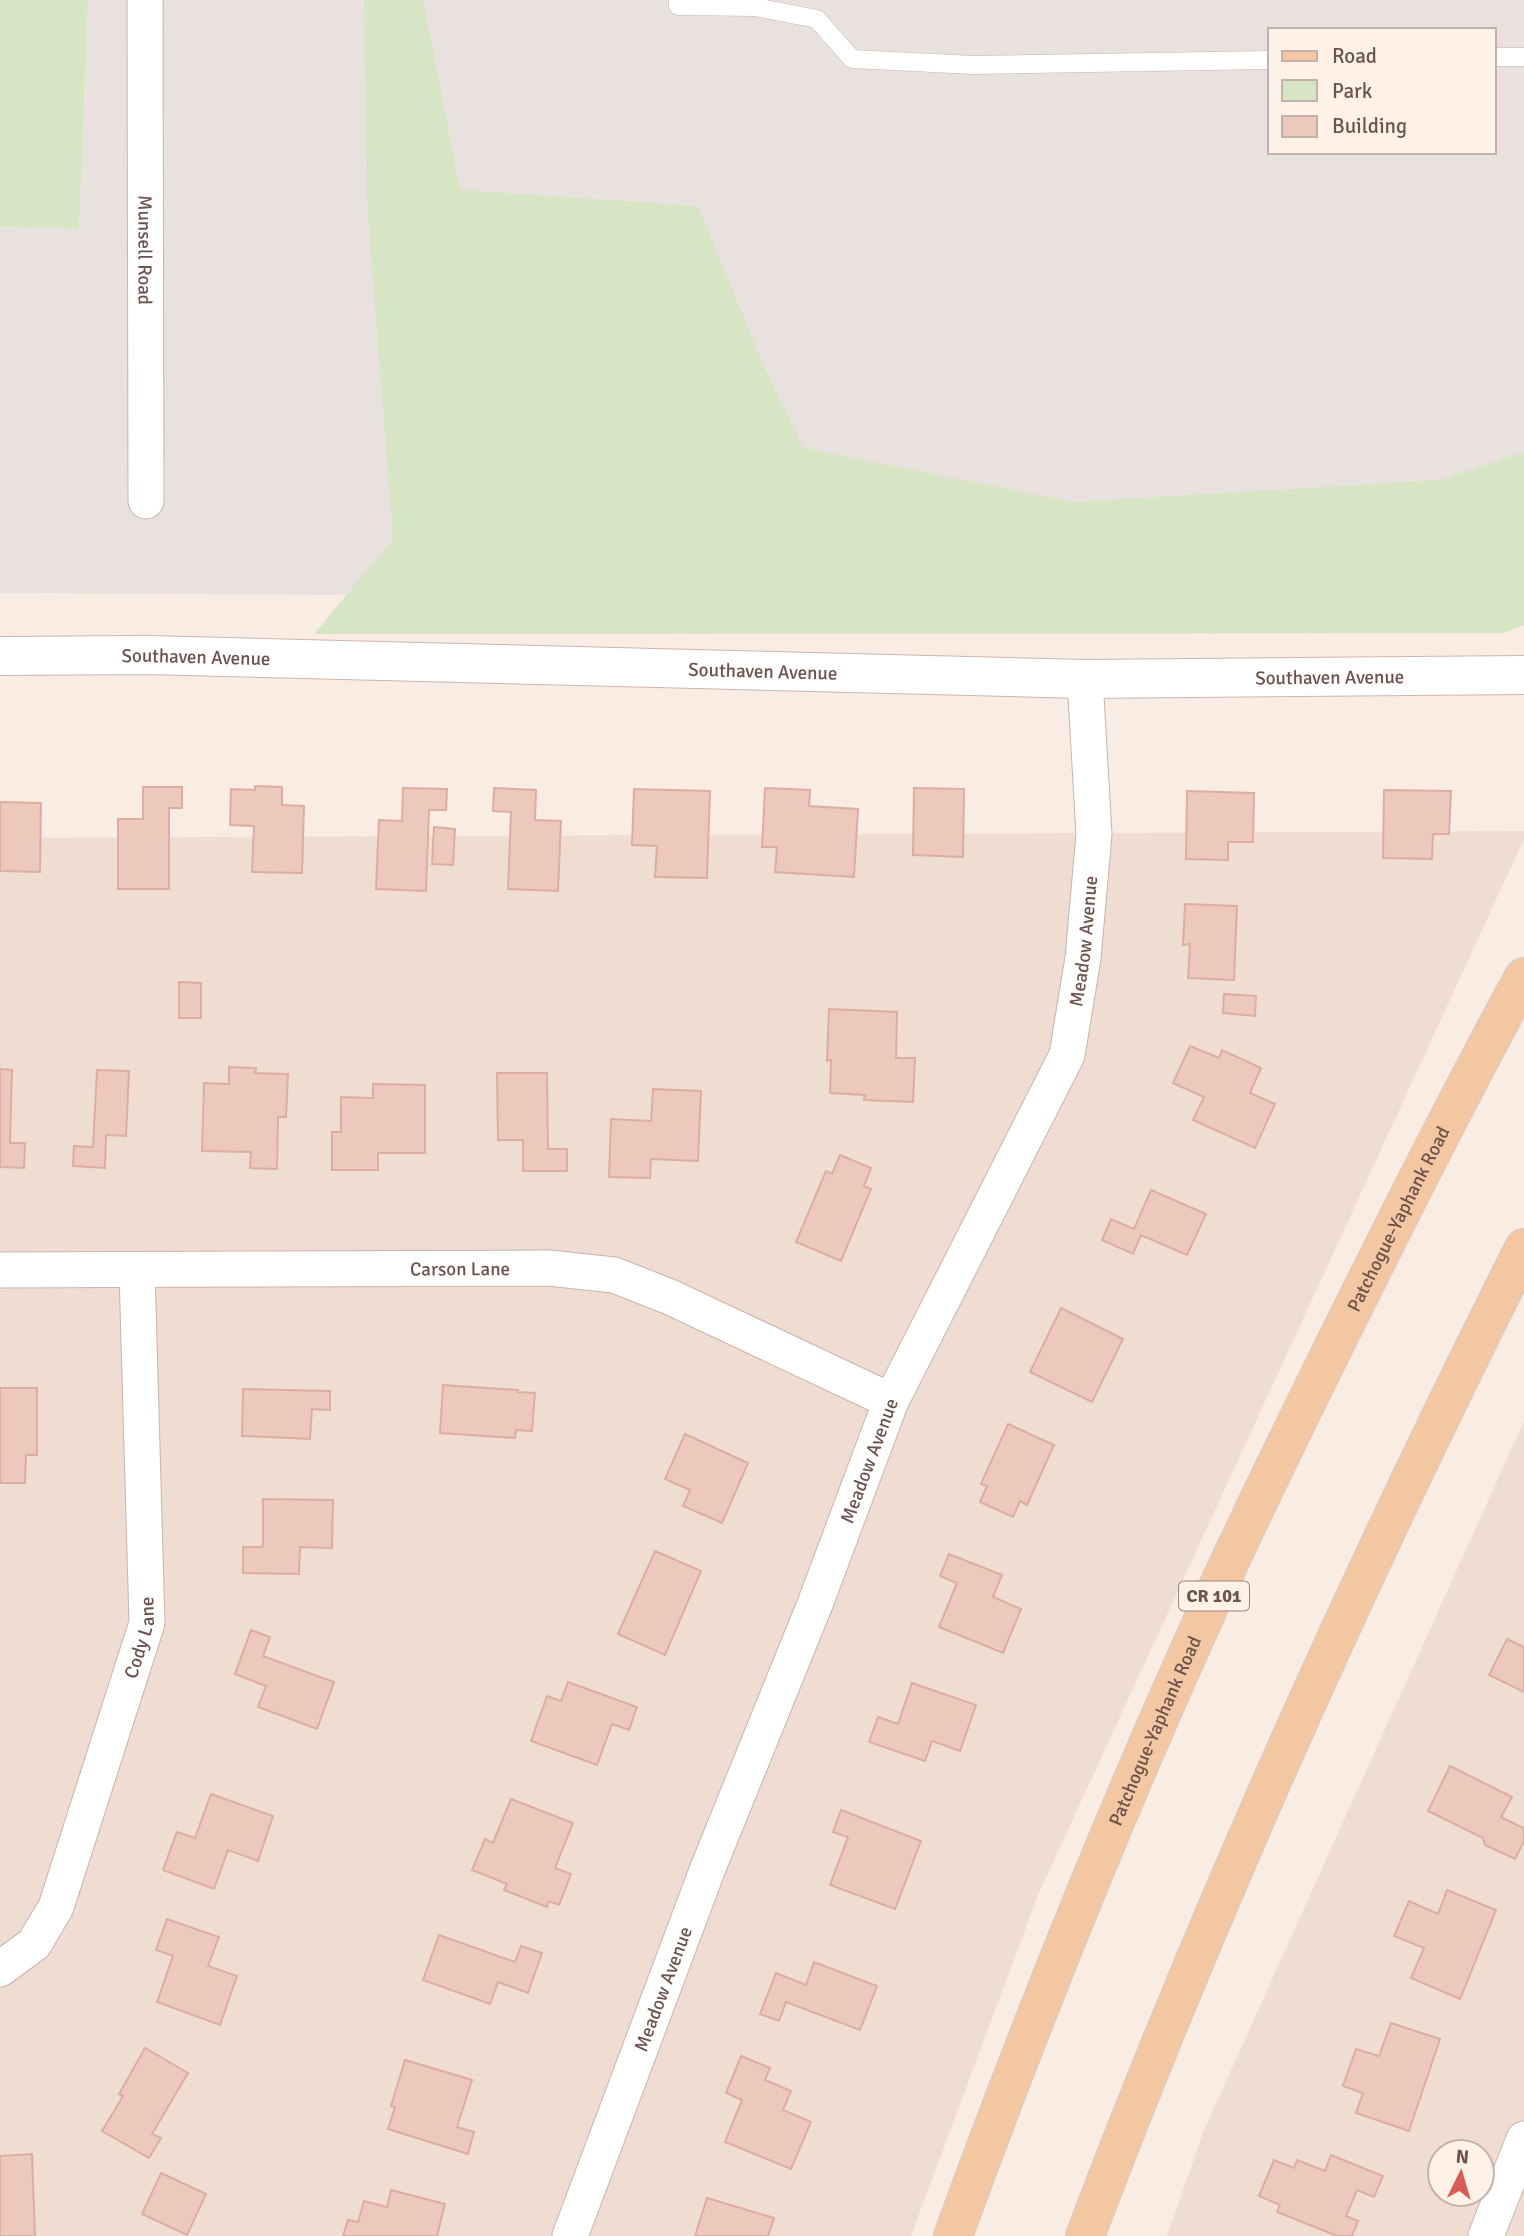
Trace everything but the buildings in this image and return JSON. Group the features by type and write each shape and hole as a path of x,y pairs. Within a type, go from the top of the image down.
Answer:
{"main road":[{"name":"Patchogue-Yaphank Road","path":"953,2236 1052,1976 1207,1610 1394,1224 1524,977"},
{"path":"1085,2236 1132,2111 1210,1920 1294,1729 1524,1248"}],"street":[{"name":"Munsell Road","path":"145,0 146,501"},
{"name":"Southaven Avenue","path":"0,656 146,655 1085,679 1524,676"},
{"name":"Meadow Avenue","path":"569,2236 708,1868 815,1604 891,1401 1067,1055 1083,958 1094,834 1085,679"},
{"name":"Carson Lane","path":"0,1270 549,1268 614,1275 670,1297 891,1401"},
{"name":"Cody Lane","path":"0,1969 34,1944 56,1907 146,1623 137,1271"},
{"path":"1486,2236 1524,2139"}],"lane":[{"path":"678,0 678,6 755,8 817,19 852,59 973,65 1268,60"},
{"path":"1496,57 1524,57"}],"shaded area":[{"path":"88,0 1524,0 1524,602 0,593 0,227 79,229"},
{"path":"1524,831 1524,839 1038,1895 911,2236 0,2236 0,838"},
{"path":"1524,1421 1524,2236 1167,2236 1204,2130"}],"green space":[{"path":"0,0 88,0 79,229 0,227"},
{"path":"364,0 423,0 460,190 698,206 762,362 803,448 1074,502 1440,480 1524,452 1524,625 1503,633 314,634 393,539 367,201"}]}
